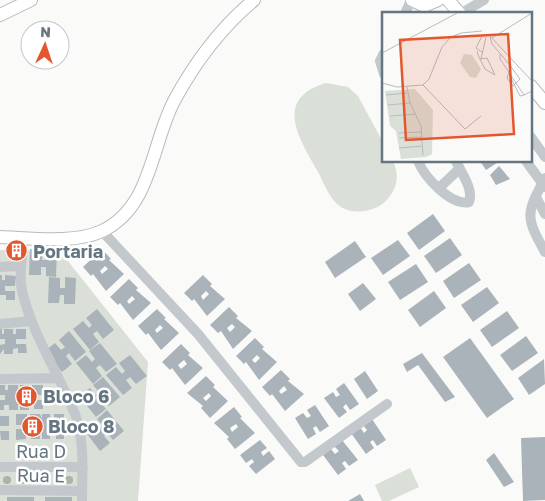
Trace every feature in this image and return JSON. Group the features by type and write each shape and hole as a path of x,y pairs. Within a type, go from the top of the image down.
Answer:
{"main road":[{"path":"0,15 31,0"},
{"path":"0,237 80,238 102,231 117,222 136,202 173,104 208,46 234,16 254,0"},
{"path":"411,0 419,5 454,9"},
{"path":"532,87 545,103"}],"street":[{"path":"405,12 411,0"},
{"path":"454,9 484,0"},
{"path":"382,57 380,61 382,71"},
{"path":"532,138 545,157"},
{"path":"419,162 432,183 439,188 459,202 469,202 470,195 458,165 439,188"},
{"path":"527,162 544,183 536,197 529,218 545,252"},
{"path":"536,197 545,214"},
{"path":"102,231 198,334 300,462 305,462 387,404"},
{"path":"22,238 23,248 19,266 22,289 31,321 56,378 75,415 80,435 83,467 82,496"},
{"path":"0,267 19,266"},
{"path":"0,324 31,321"},
{"path":"0,378 56,378"},
{"name":"Rua D","path":"0,467 83,467"},
{"name":"Rua E","path":"0,490 82,496"}],"shaded area":[{"path":"326,83 348,87 358,96 382,140 382,162 393,162 397,175 392,193 380,206 367,211 347,210 337,204 327,191 304,147 295,122 295,110 299,99 309,90"},
{"path":"0,250 60,251 148,362 138,501 0,501"},
{"path":"410,468 419,487 389,501 382,501 375,485"}],"building":[{"path":"481,162 498,162 486,170"},
{"path":"499,166 510,179 496,185 490,175"},
{"path":"433,214 445,231 419,250 407,233"},
{"path":"450,238 462,255 436,273 424,256"},
{"path":"398,240 410,256 383,275 371,258"},
{"path":"355,241 366,257 335,278 325,262"},
{"path":"30,249 42,250 42,260 46,260 46,250 57,250 56,277 46,276 46,267 41,267 41,275 29,275"},
{"path":"102,249 111,259 109,260 124,274 106,291 93,274 91,276 83,267","holes":["105,266 108,269 102,274 100,271"]},
{"path":"469,263 481,280 454,298 443,281"},
{"path":"416,264 428,282 400,300 388,282"},
{"path":"0,275 2,275 2,280 5,280 5,275 16,276 15,286 5,286 5,291 15,291 15,300 6,300 6,295 0,295"},
{"path":"203,275 212,284 210,286 225,299 207,316 194,299 192,301 184,293","holes":["206,291 209,294 203,300 201,296"]},
{"path":"49,277 60,278 60,288 65,288 65,277 76,278 75,304 64,304 64,295 60,295 59,303 48,303"},
{"path":"129,279 138,288 136,290 151,303 133,320 120,303 118,305 110,297","holes":["132,296 135,299 129,304 127,301"]},
{"path":"363,283 376,299 360,311 348,294"},
{"path":"487,287 499,303 473,322 461,305"},
{"path":"434,291 446,308 420,327 408,310"},
{"path":"229,307 238,316 236,318 252,331 233,349 221,331 218,333 210,325","holes":["232,324 235,327 230,332 227,328"]},
{"path":"97,309 114,330 103,339 97,331 93,334 99,342 90,350 73,329 83,321 89,328 92,325 86,318"},
{"path":"157,309 166,318 164,319 179,333 161,350 148,333 146,335 138,326","holes":["160,325 163,328 157,333 155,330"]},
{"path":"507,311 519,328 492,347 480,330"},
{"path":"0,329 2,329 2,334 4,334 4,329 13,329 13,334 16,334 16,329 26,329 26,339 16,339 16,344 26,344 27,353 18,353 18,348 13,349 13,354 4,354 4,349 0,354 0,345 5,344 5,339 0,339"},
{"path":"69,331 86,352 75,361 69,353 66,356 72,364 62,372 45,351 55,343 61,350 65,347 59,340"},
{"path":"526,336 538,353 512,371 500,355"},
{"path":"255,338 264,347 262,349 277,362 259,380 246,362 244,364 236,356","holes":["257,355 260,358 255,363 252,360"]},
{"path":"470,338 514,399 487,418 443,357"},
{"path":"100,343 117,364 106,372 100,365 96,368 102,376 93,384 76,363 86,355 92,362 95,359 89,351"},
{"path":"181,344 190,353 188,355 203,368 185,385 172,368 170,370 162,362","holes":["184,360 187,364 181,369 178,365"]},
{"path":"422,353 455,397 445,402 418,365 407,372 403,364"},
{"path":"130,355 147,376 136,384 130,377 126,380 132,388 123,395 106,375 116,367 122,374 125,371 119,363"},
{"path":"544,359 545,384 529,395 518,378"},
{"path":"281,370 290,379 288,381 304,394 285,411 272,394 270,396 262,387","holes":["284,386 287,390 281,394 279,391"]},
{"path":"365,371 378,391 367,399 354,379"},
{"path":"206,376 215,385 213,387 228,401 210,418 201,408 203,406 187,393","holes":["209,393 211,396 206,401 203,398"]},
{"path":"103,377 120,397 109,406 103,399 100,402 106,409 96,417 79,396 90,388 95,395 99,392 93,385"},
{"path":"344,383 359,404 350,410 346,404 343,407 347,412 339,418 324,398 333,392 336,397 340,395 336,389"},
{"name":"Bloco 6","path":"0,385 5,385 5,390 8,390 8,385 18,385 18,390 20,390 20,385 29,385 29,390 32,390 32,385 43,385 43,395 33,395 33,400 43,400 43,409 34,409 34,404 29,404 29,410 20,410 20,405 18,405 18,410 9,410 9,405 4,405 4,410 0,410 0,400 5,400 5,395 0,395","holes":["16,395 21,395 21,400 16,400"]},
{"path":"315,405 329,426 320,432 316,426 313,428 316,434 308,439 295,418 303,413 307,418 311,416 307,410"},
{"path":"234,407 242,417 240,418 255,433 235,449 227,439 229,437 214,423","holes":["236,424 238,427 232,432 230,428"]},
{"path":"107,410 124,431 113,440 107,433 104,436 110,443 100,451 84,430 94,422 99,429 103,426 97,419"},
{"name":"Bloco 8","path":"16,414 27,414 27,419 30,419 30,414 40,414 42,419 42,414 50,414 51,419 54,419 54,414 64,414 64,425 54,425 54,430 64,429 64,439 56,439 56,434 50,434 50,439 42,439 42,434 40,439 31,439 31,434 26,434 26,439 16,440 16,429 26,429 26,425 16,425","holes":["38,424 43,424 43,430 38,430"]},
{"path":"0,416 9,416 9,426 0,426"},
{"path":"372,419 386,440 377,446 373,440 370,442 374,448 366,454 351,433 360,427 364,433 367,430 363,425"},
{"path":"0,431 9,431 9,440 1,440"},
{"path":"545,437 545,500 523,501 521,438"},
{"path":"260,440 267,448 261,452 263,456 269,451 275,459 256,474 249,466 254,462 252,459 246,463 240,455"},
{"path":"342,440 358,460 349,466 345,461 342,463 346,469 338,475 323,455 331,449 335,454 339,451 334,446"},
{"path":"494,453 514,482 504,487 486,460"},
{"path":"360,494 364,501 348,501"},
{"path":"7,497 34,497 34,501 7,501"},
{"path":"45,497 72,497 72,501 45,501"}],"place":[{"name":"Portaria","path":"17,251"},
{"name":"Bloco 6","path":"27,396"},
{"name":"Bloco 8","path":"32,426"}]}
